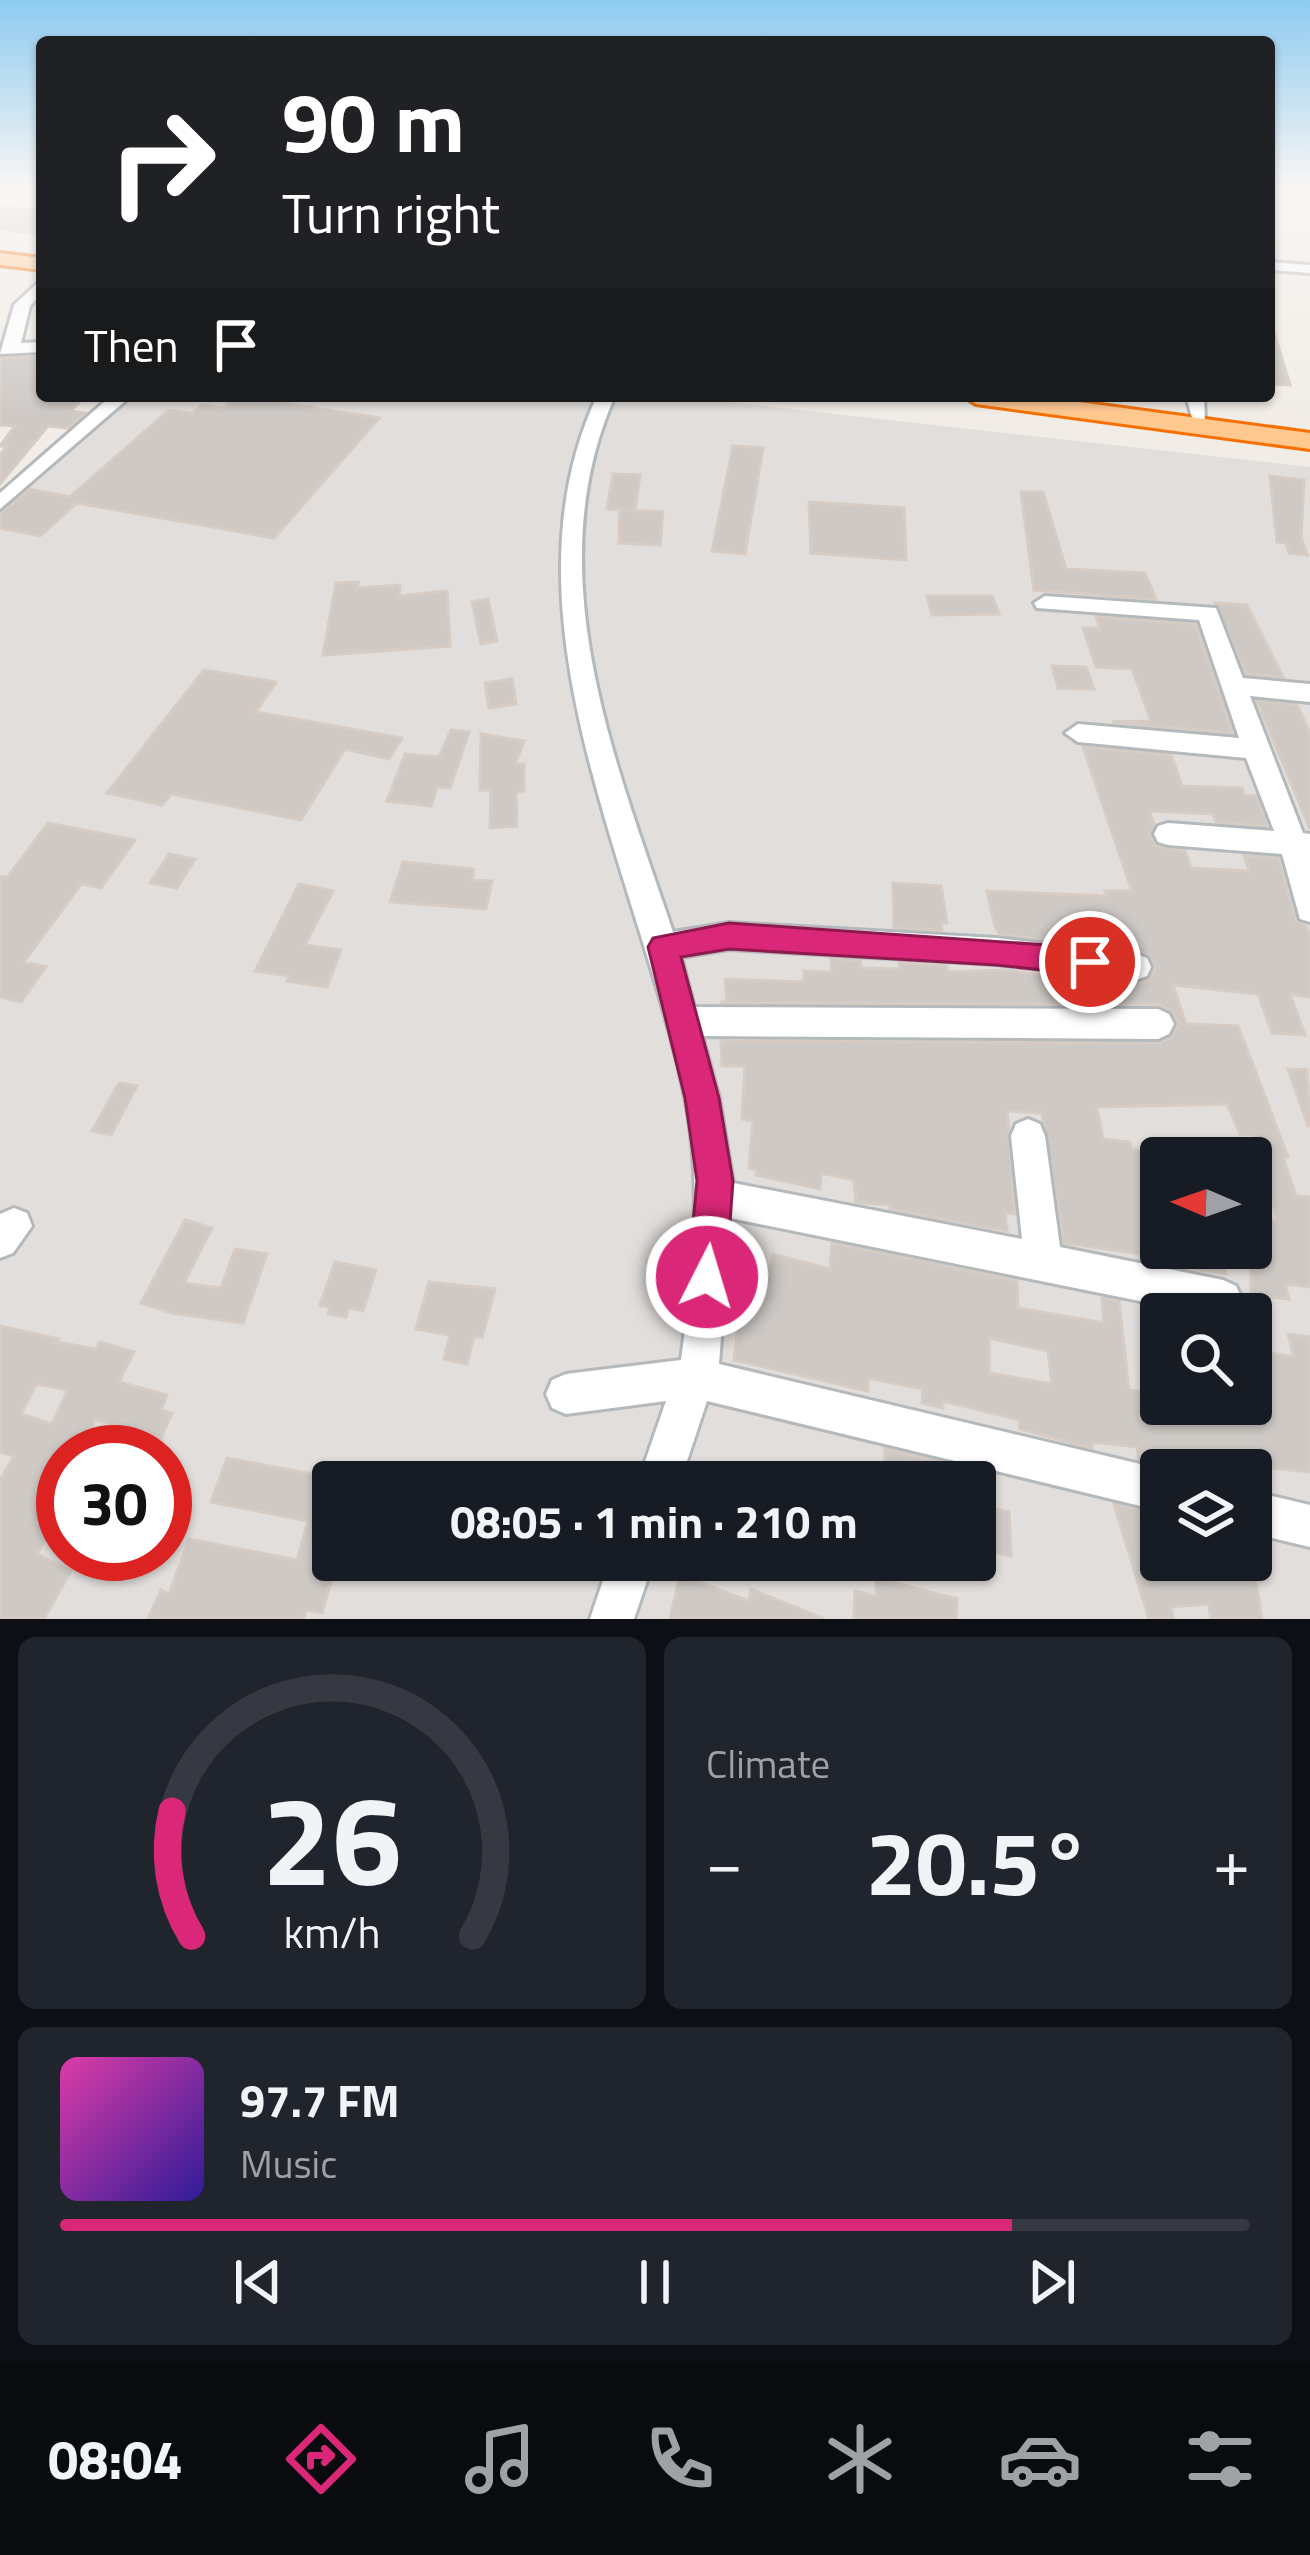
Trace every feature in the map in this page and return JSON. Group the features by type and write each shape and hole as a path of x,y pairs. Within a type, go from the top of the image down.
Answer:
{"highway":[{"path":"1021,402 1310,441"},
{"path":"1138,402 1197,406 1310,430"}],"street":[{"path":"1275,266 1310,269"},
{"path":"36,290 22,305 5,349 36,347"},
{"path":"0,503 115,402"},
{"path":"603,402 595,420 574,519 572,620 589,719 663,947 702,1098 714,1197 701,1358 665,1461"},
{"path":"0,480 28,478"},
{"path":"1045,603 1208,613 1256,749 1302,844 1310,910"},
{"path":"1234,686 1310,693"},
{"path":"1078,733 1256,749"},
{"path":"1168,834 1302,844"},
{"path":"663,947 729,936 996,951 1136,967"},
{"path":"683,1021 1158,1024"},
{"path":"1028,1136 1043,1262"},
{"path":"714,1197 1194,1293"},
{"path":"566,1394 694,1378 1140,1485"},
{"path":"1272,1517 1310,1526"},
{"path":"612,1619 625,1581"}],"shaded area":[{"path":"121,402 728,402 1310,467 1310,1619 0,1619 0,504"}],"building":[{"path":"1275,336 1290,385 1275,384"},
{"path":"36,357 36,402 79,402 71,411 85,413 68,428 48,426 0,484 0,455 7,446 0,446 15,426 0,425 0,358"},
{"path":"230,402 276,402 379,418 274,538 77,503 40,536 0,528 0,513 30,489 70,497 169,410 192,413 202,405 224,408"},
{"path":"733,446 763,448 745,554 712,551"},
{"path":"613,474 640,475 635,510 607,509"},
{"path":"1270,476 1304,480 1301,537 1307,555 1289,553 1286,543 1277,542"},
{"path":"1021,492 1043,492 1066,569 1145,573 1156,599 1034,590"},
{"path":"809,502 904,508 906,560 811,553"},
{"path":"620,510 663,512 660,545 619,543"},
{"path":"358,582 357,588 400,585 399,596 447,591 450,646 323,655 336,583"},
{"path":"927,596 992,596 999,614 932,615"},
{"path":"488,599 497,641 481,644 472,602"},
{"path":"1215,603 1247,605 1283,677 1246,674"},
{"path":"1096,617 1196,624 1233,733 1112,722 1151,721 1132,669 1096,667 1083,628 1100,628"},
{"path":"1052,666 1086,667 1094,689 1058,688"},
{"path":"204,670 276,682 256,712 402,738 389,759 345,749 301,820 171,794 162,805 107,793"},
{"path":"512,679 516,704 489,708 485,683"},
{"path":"1257,701 1297,705 1310,733 1310,829"},
{"path":"451,730 469,732 450,788 437,787 431,806 387,801 405,754 439,757"},
{"path":"481,734 524,741 515,764 524,764 524,791 516,792 517,826 490,828 491,790 480,790"},
{"path":"1083,747 1171,755 1182,786 1242,788 1245,795 1256,796 1267,826 1216,822 1213,814 1149,811 1154,824 1150,836 1157,846 1185,851 1191,868 1250,871 1244,856 1278,858 1296,920 1310,935 1310,997 1290,994 1305,1035 1272,1033 1258,994 1173,985 1186,1024 1238,1026 1288,1157 1283,1157 1296,1196 1310,1197 1310,1287 1285,1284 1289,1299 1251,1293 1251,1269 1272,1269 1272,1221 1278,1221 1272,1200 1272,1137 1240,1134 1227,1104 1097,1107 1103,1139 1130,1142 1131,1149 1140,1151 1140,1254 1064,1243 1042,1113 1007,1111 1015,1214 1005,1212 1007,1231 856,1202 854,1180 821,1173 820,1189 756,1175 749,1168 753,1121 742,1119 745,1066 722,1066 721,1041 1158,1043 1173,1036 1178,1022 1171,1010 1158,1004 720,1003 727,1000 725,979 804,982 804,971 832,972 831,959 860,961 861,968 900,969 899,963 947,966 948,972 1007,970 1136,984 1149,980 1155,969 1149,954 999,934 987,891 1107,896 1105,891 1132,891"},
{"path":"48,823 135,840 101,888 81,884 24,962 46,967 21,1002 0,997 0,876 7,878"},
{"path":"169,854 195,859 177,888 150,883"},
{"path":"403,862 474,869 472,880 492,881 486,909 390,902"},
{"path":"893,883 941,886 947,923 941,923 942,930 894,928"},
{"path":"299,884 333,891 305,945 341,950 327,987 255,971"},
{"path":"1288,1069 1307,1070 1308,1126"},
{"path":"119,1083 137,1086 111,1135 92,1131"},
{"path":"185,1220 212,1228 184,1283 221,1288 235,1249 267,1254 243,1323 172,1313 141,1303"},
{"path":"832,1243 1017,1281 1018,1308 1104,1323 1102,1298 1119,1301 1129,1390 1140,1391 1140,1425 1272,1425 1272,1353 1294,1357 1288,1334 1310,1337 1310,1472 1272,1468 1272,1449 1140,1449 1140,1459 1137,1447 1092,1442 1092,1448 1020,1429 1019,1420 943,1401 943,1408 922,1403 923,1389 868,1378 868,1391 734,1360 746,1262 770,1269 773,1254 830,1269","holes":["989,1338 1048,1351 1052,1384 989,1373"]},
{"path":"335,1262 376,1270 363,1311 349,1308 346,1317 328,1314 330,1307 320,1305"},
{"path":"429,1282 495,1289 482,1338 474,1336 467,1364 444,1359 450,1335 416,1329"},
{"path":"0,1326 59,1339 57,1342 96,1349 100,1342 134,1352 119,1382 167,1395 161,1410 172,1413 167,1425 116,1425 95,1419 92,1425 36,1425 36,1581 65,1581 44,1619 0,1619 0,1480 14,1456 0,1452","holes":["36,1384 68,1390 52,1424 21,1414"]},
{"path":"885,1449 935,1461 885,1461"},
{"path":"227,1458 312,1474 312,1581 331,1581 322,1613 306,1610 304,1619 148,1619 161,1590 169,1594 174,1581 192,1581 192,1540 297,1560 308,1521 211,1502"},
{"path":"1114,1504 1139,1510 1140,1581 1256,1581 1262,1619 1211,1619 1209,1604 1170,1607 1174,1619 1149,1619"},
{"path":"996,1509 1009,1512 1011,1556 996,1553"},
{"path":"679,1581 696,1581 749,1601 751,1589 824,1619 670,1619"},
{"path":"876,1581 888,1581 957,1599 956,1619 854,1619 855,1591 876,1596"}],"route":[{"path":"707,1277 715,1181 702,1098 663,947 729,936 996,951 1090,962"}]}
